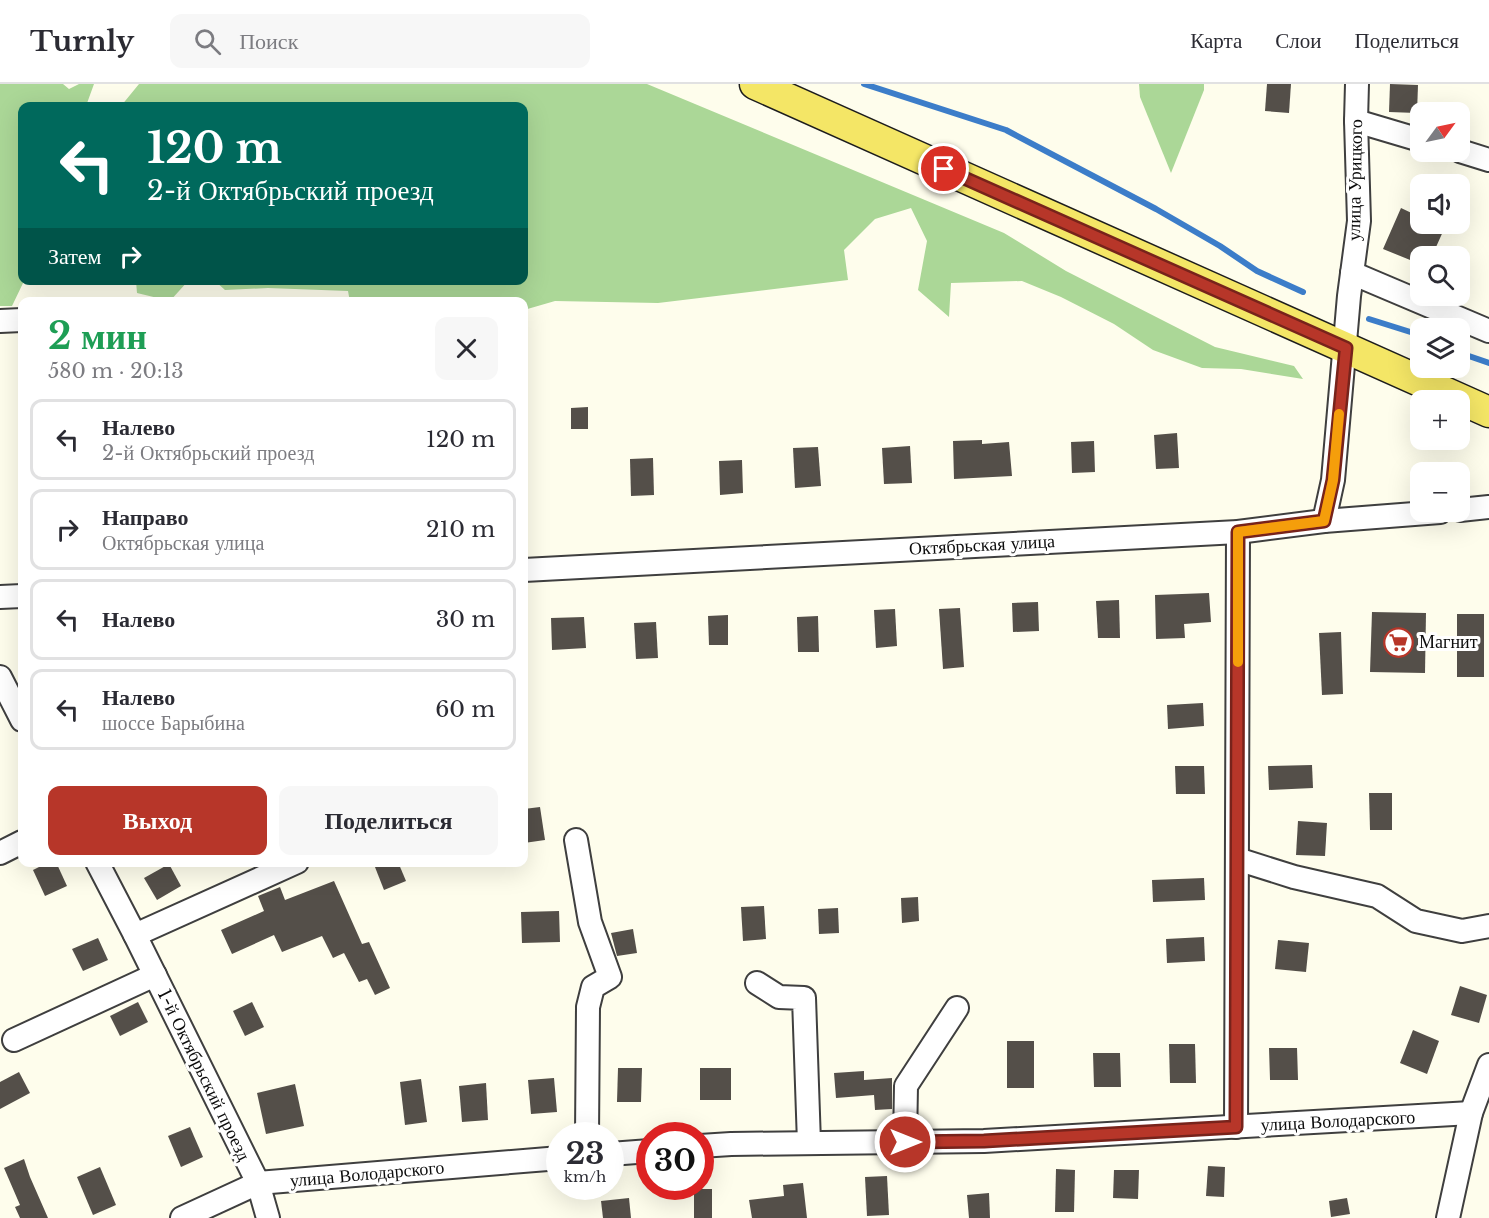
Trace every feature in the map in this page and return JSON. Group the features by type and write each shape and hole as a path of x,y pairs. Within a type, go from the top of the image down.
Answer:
{"main road":[{"path":"755,84 1489,412"}],"street":[{"name":"улица Урицкого","path":"1324,521 1333,480 1359,221 1357,84"},
{"path":"1356,121 1410,137"},
{"path":"1470,153 1487,156"},
{"path":"1352,273 1489,331"},
{"path":"0,321 18,320"},
{"path":"1470,509 1489,507"},
{"name":"Октябрьская улица","path":"528,570 1238,532 1324,521 1410,514"},
{"path":"1236,1127 1238,532"},
{"path":"0,597 18,596"},
{"path":"0,677 18,712"},
{"path":"576,840 590,922 610,977 593,987 588,1007 587,1122"},
{"path":"0,853 18,844"},
{"path":"1237,859 1294,877 1377,896 1416,921 1462,931 1489,926"},
{"name":"1-й Октябрьский проезд","path":"100,867 258,1183 268,1218"},
{"path":"135,935 286,867"},
{"path":"14,1040 155,975"},
{"path":"756,983 779,997 804,998 809,1143"},
{"path":"905,1142 906,1086 957,1008"},
{"path":"1448,1218 1472,1113 1489,1065"},
{"name":"улица Володарского","path":"714,1145 984,1141 1472,1113"},
{"name":"улица Володарского","path":"182,1218 258,1183 546,1159"}],"green space":[{"path":"0,84 63,84 69,89 79,84 94,84 87,102 18,102 18,285 22,285 12,306 0,306"},
{"path":"139,84 647,84 1004,233 1066,271 1215,347 1294,366 1303,379 1241,369 1202,368 1153,350 1114,324 1061,297 1022,281 951,283 949,317 918,290 927,241 911,208 875,219 844,250 848,280 658,303 555,301 528,309 528,297 349,297 348,291 268,288 225,290 219,285 528,285 528,102 124,102"},
{"path":"1139,84 1204,84 1204,90 1171,173 1140,97"},
{"path":"136,285 184,285 174,297 154,297 137,293"}],"building":[{"path":"1267,84 1291,84 1289,113 1265,111"},
{"path":"1390,84 1418,85 1417,102 1410,102 1410,113 1389,112"},
{"path":"1401,208 1410,212 1410,234 1442,234 1436,246 1410,246 1410,260 1383,249"},
{"path":"588,407 588,429 571,429 571,408"},
{"path":"1177,433 1179,468 1156,469 1154,435"},
{"path":"982,440 982,444 1009,442 1012,476 954,479 953,441"},
{"path":"1094,441 1095,472 1072,473 1071,442"},
{"path":"910,446 912,483 884,484 882,448"},
{"path":"818,447 821,486 795,488 793,448"},
{"path":"653,458 654,495 631,496 630,459"},
{"path":"742,460 743,493 720,495 719,461"},
{"path":"1209,593 1211,622 1184,624 1185,638 1156,639 1155,595"},
{"path":"1119,600 1120,638 1098,638 1096,601"},
{"path":"1038,602 1039,631 1013,632 1012,603"},
{"path":"960,608 964,667 943,669 939,609"},
{"path":"895,609 897,646 876,648 874,610"},
{"name":"Магнит","path":"1372,612 1426,613 1425,673 1370,672"},
{"path":"1457,614 1484,614 1484,677 1457,677"},
{"path":"728,615 728,645 709,645 708,616"},
{"path":"818,616 819,652 798,652 797,617"},
{"path":"584,617 586,648 552,650 551,618"},
{"path":"656,622 658,658 636,659 634,623"},
{"path":"1341,632 1343,694 1322,695 1319,633"},
{"path":"1203,703 1204,726 1168,729 1167,705"},
{"path":"1312,765 1313,788 1269,790 1268,766"},
{"path":"1175,766 1204,766 1205,794 1176,794"},
{"path":"1369,793 1392,793 1392,830 1370,830"},
{"path":"540,807 545,840 528,842 528,808"},
{"path":"1298,821 1327,823 1325,856 1296,855"},
{"path":"39,867 58,867 67,886 45,896 33,870"},
{"path":"164,867 171,867 181,886 157,900 144,878"},
{"path":"375,867 400,867 406,881 384,890"},
{"path":"1204,878 1205,900 1153,902 1152,880"},
{"path":"334,881 362,944 369,942 390,988 375,995 367,979 359,982 344,953 333,958 322,936 282,952 274,935 232,954 221,930 264,911 258,896 280,887 285,900"},
{"path":"918,897 919,921 902,923 901,898"},
{"path":"764,906 766,939 743,941 741,907"},
{"path":"838,908 839,933 819,934 818,909"},
{"path":"559,911 560,942 522,943 521,912"},
{"path":"633,929 637,953 617,956 611,933"},
{"path":"1204,937 1205,961 1167,963 1166,939"},
{"path":"98,938 108,960 83,971 72,949"},
{"path":"1278,940 1309,943 1306,972 1275,969"},
{"path":"1460,986 1487,995 1479,1023 1451,1015"},
{"path":"138,1002 148,1022 120,1036 110,1016"},
{"path":"252,1002 264,1027 245,1036 233,1011"},
{"path":"1413,1030 1439,1041 1427,1074 1400,1063"},
{"path":"1007,1041 1034,1041 1034,1088 1007,1088"},
{"path":"1169,1044 1195,1044 1196,1083 1170,1083"},
{"path":"1269,1048 1297,1048 1298,1080 1270,1080"},
{"path":"1093,1053 1120,1053 1121,1087 1094,1087"},
{"path":"618,1068 642,1068 641,1102 617,1102"},
{"path":"700,1068 731,1068 731,1100 700,1100"},
{"path":"864,1071 864,1080 892,1078 892,1109 875,1110 874,1095 836,1098 834,1073"},
{"path":"19,1072 30,1093 0,1109 0,1082"},
{"path":"554,1078 557,1112 531,1114 528,1080"},
{"path":"421,1079 427,1122 405,1125 400,1082"},
{"path":"486,1083 488,1120 462,1122 459,1086"},
{"path":"295,1084 304,1126 266,1134 257,1093"},
{"path":"190,1127 203,1157 181,1167 168,1136"},
{"path":"24,1159 48,1218 20,1218 15,1207 20,1205 4,1168"},
{"path":"1208,1166 1225,1167 1224,1197 1206,1196"},
{"path":"100,1167 116,1205 93,1215 77,1177"},
{"path":"1056,1169 1075,1170 1074,1212 1055,1212"},
{"path":"1114,1170 1139,1170 1138,1199 1113,1198"},
{"path":"887,1176 889,1215 867,1216 865,1177"},
{"path":"803,1183 807,1218 752,1218 749,1200 784,1196 783,1185"},
{"path":"989,1193 990,1218 969,1218 967,1195"},
{"path":"629,1198 631,1218 603,1218 601,1201"},
{"path":"1347,1198 1350,1214 1331,1217 1329,1201"},
{"path":"694,1200 712,1200 712,1218 694,1218"}],"waterway":[{"path":"864,84 1006,130 1156,209 1220,246 1257,271 1303,292"},
{"path":"1369,319 1410,332"},
{"path":"1470,356 1489,363"}],"slow traffic":[{"path":"1238,662 1238,532 1324,521 1333,480 1339,414"}],"place":[{"name":"Магнит","path":"1398,642"}],"route":[{"path":"905,1142 984,1141 1236,1127 1238,532 1324,521 1333,480 1346,348 944,169"}]}
